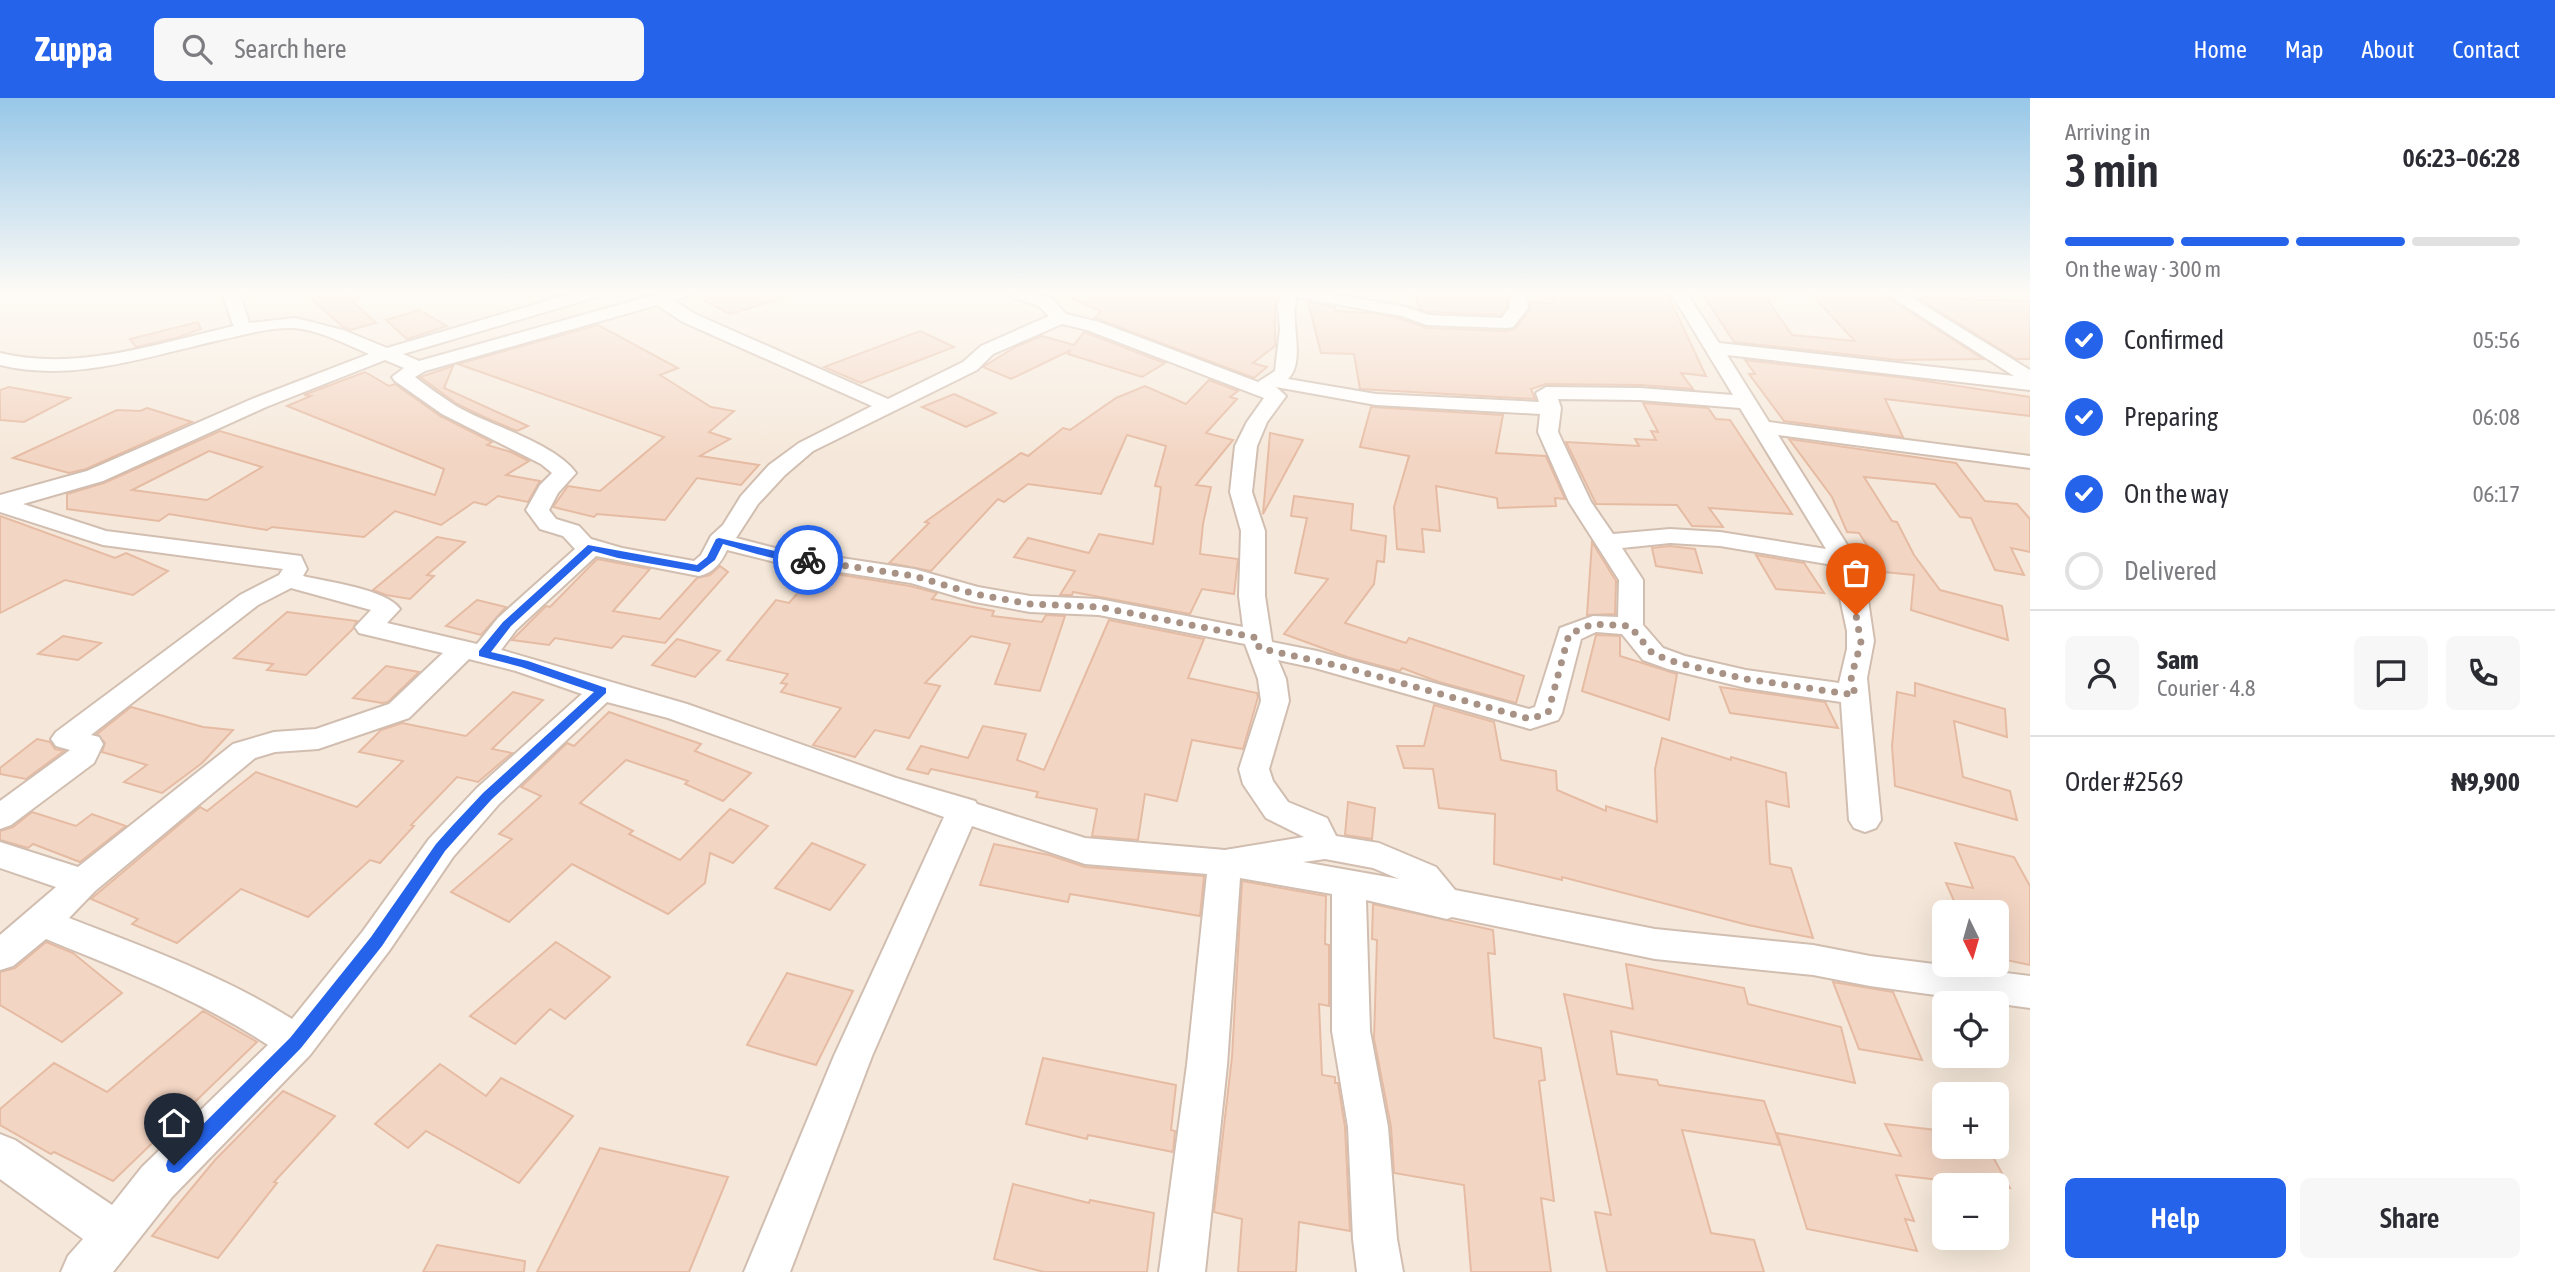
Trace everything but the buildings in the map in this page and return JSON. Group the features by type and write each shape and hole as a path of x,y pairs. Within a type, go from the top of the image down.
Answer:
{"street":[{"path":"0,359 16,363 91,364 162,348"},
{"path":"369,348 418,367"},
{"path":"0,503 95,476 221,419 406,348"},
{"path":"486,348 418,367 402,377 449,410 549,459 565,473 548,490 537,510 548,524 570,531 583,544 618,555 699,569 711,558 719,541 732,529 749,500 806,447 970,366 992,348"},
{"path":"756,348 890,407"},
{"path":"1146,348 1269,388 1303,389 1367,398 1551,408"},
{"path":"1287,348 1284,373 1269,388 1246,446 1241,492 1254,531 1252,596 1259,643 1272,679 1275,701 1254,769 1258,784 1277,810 1316,827 1325,846"},
{"path":"1711,348 2030,384"},
{"path":"1711,348 1844,559 1861,643 1851,677 1855,695 1865,820"},
{"path":"1981,348 2030,378"},
{"path":"1745,402 1640,394 1546,393 1551,408 1548,432 1580,502 1630,580 1630,626 1653,654 1678,663 1746,679 1855,695"},
{"path":"1761,427 2029,464"},
{"path":"0,503 103,538 150,546 292,561 295,569 288,580 249,600 66,739 88,744 83,756 0,817"},
{"path":"1606,542 1670,536 1720,539 1844,559"},
{"path":"719,541 775,555 914,576 975,594 1030,604 1099,607 1259,643 1530,719 1548,713 1569,634 1593,624 1630,626"},
{"path":"0,954 42,922 83,882 244,751 274,742 318,739 399,711 507,624 592,547"},
{"path":"288,580 374,601 387,609 368,627 524,664 602,691 677,711 885,786 964,809 1084,850 1225,863 1349,883 1447,905 1655,944 1813,960 1870,971 2030,992"},
{"path":"84,1272 157,1182 296,1043 376,941 440,848 488,796 602,691"},
{"path":"767,1272 853,1056 964,809"},
{"path":"1225,863 1325,846 1379,856 1424,876 1447,905"},
{"path":"0,855 83,882"},
{"path":"1182,1272 1206,1065 1225,863"},
{"path":"1349,883 1351,1031 1368,1127 1375,1239 1380,1272"},
{"path":"42,922 196,984 242,1008 296,1043"},
{"path":"0,1154 99,1224 121,1228"}],"shaded area":[{"path":"0,348 2030,348 2030,1272 0,1272"}],"way so far":[{"path":"808,560 914,576 975,594 1030,604 1099,607 1258,638 1259,648 1270,648 1344,667 1530,719 1548,713 1569,634 1593,624 1630,626 1653,654 1692,667 1746,679 1855,695 1851,677 1861,643 1856,615"}],"route":[{"path":"174,1165 296,1043 347,980 440,848 458,828 488,796 602,691 524,664 483,654 507,624 529,603 592,547 618,555 699,569 711,558 719,541 808,560"}]}
